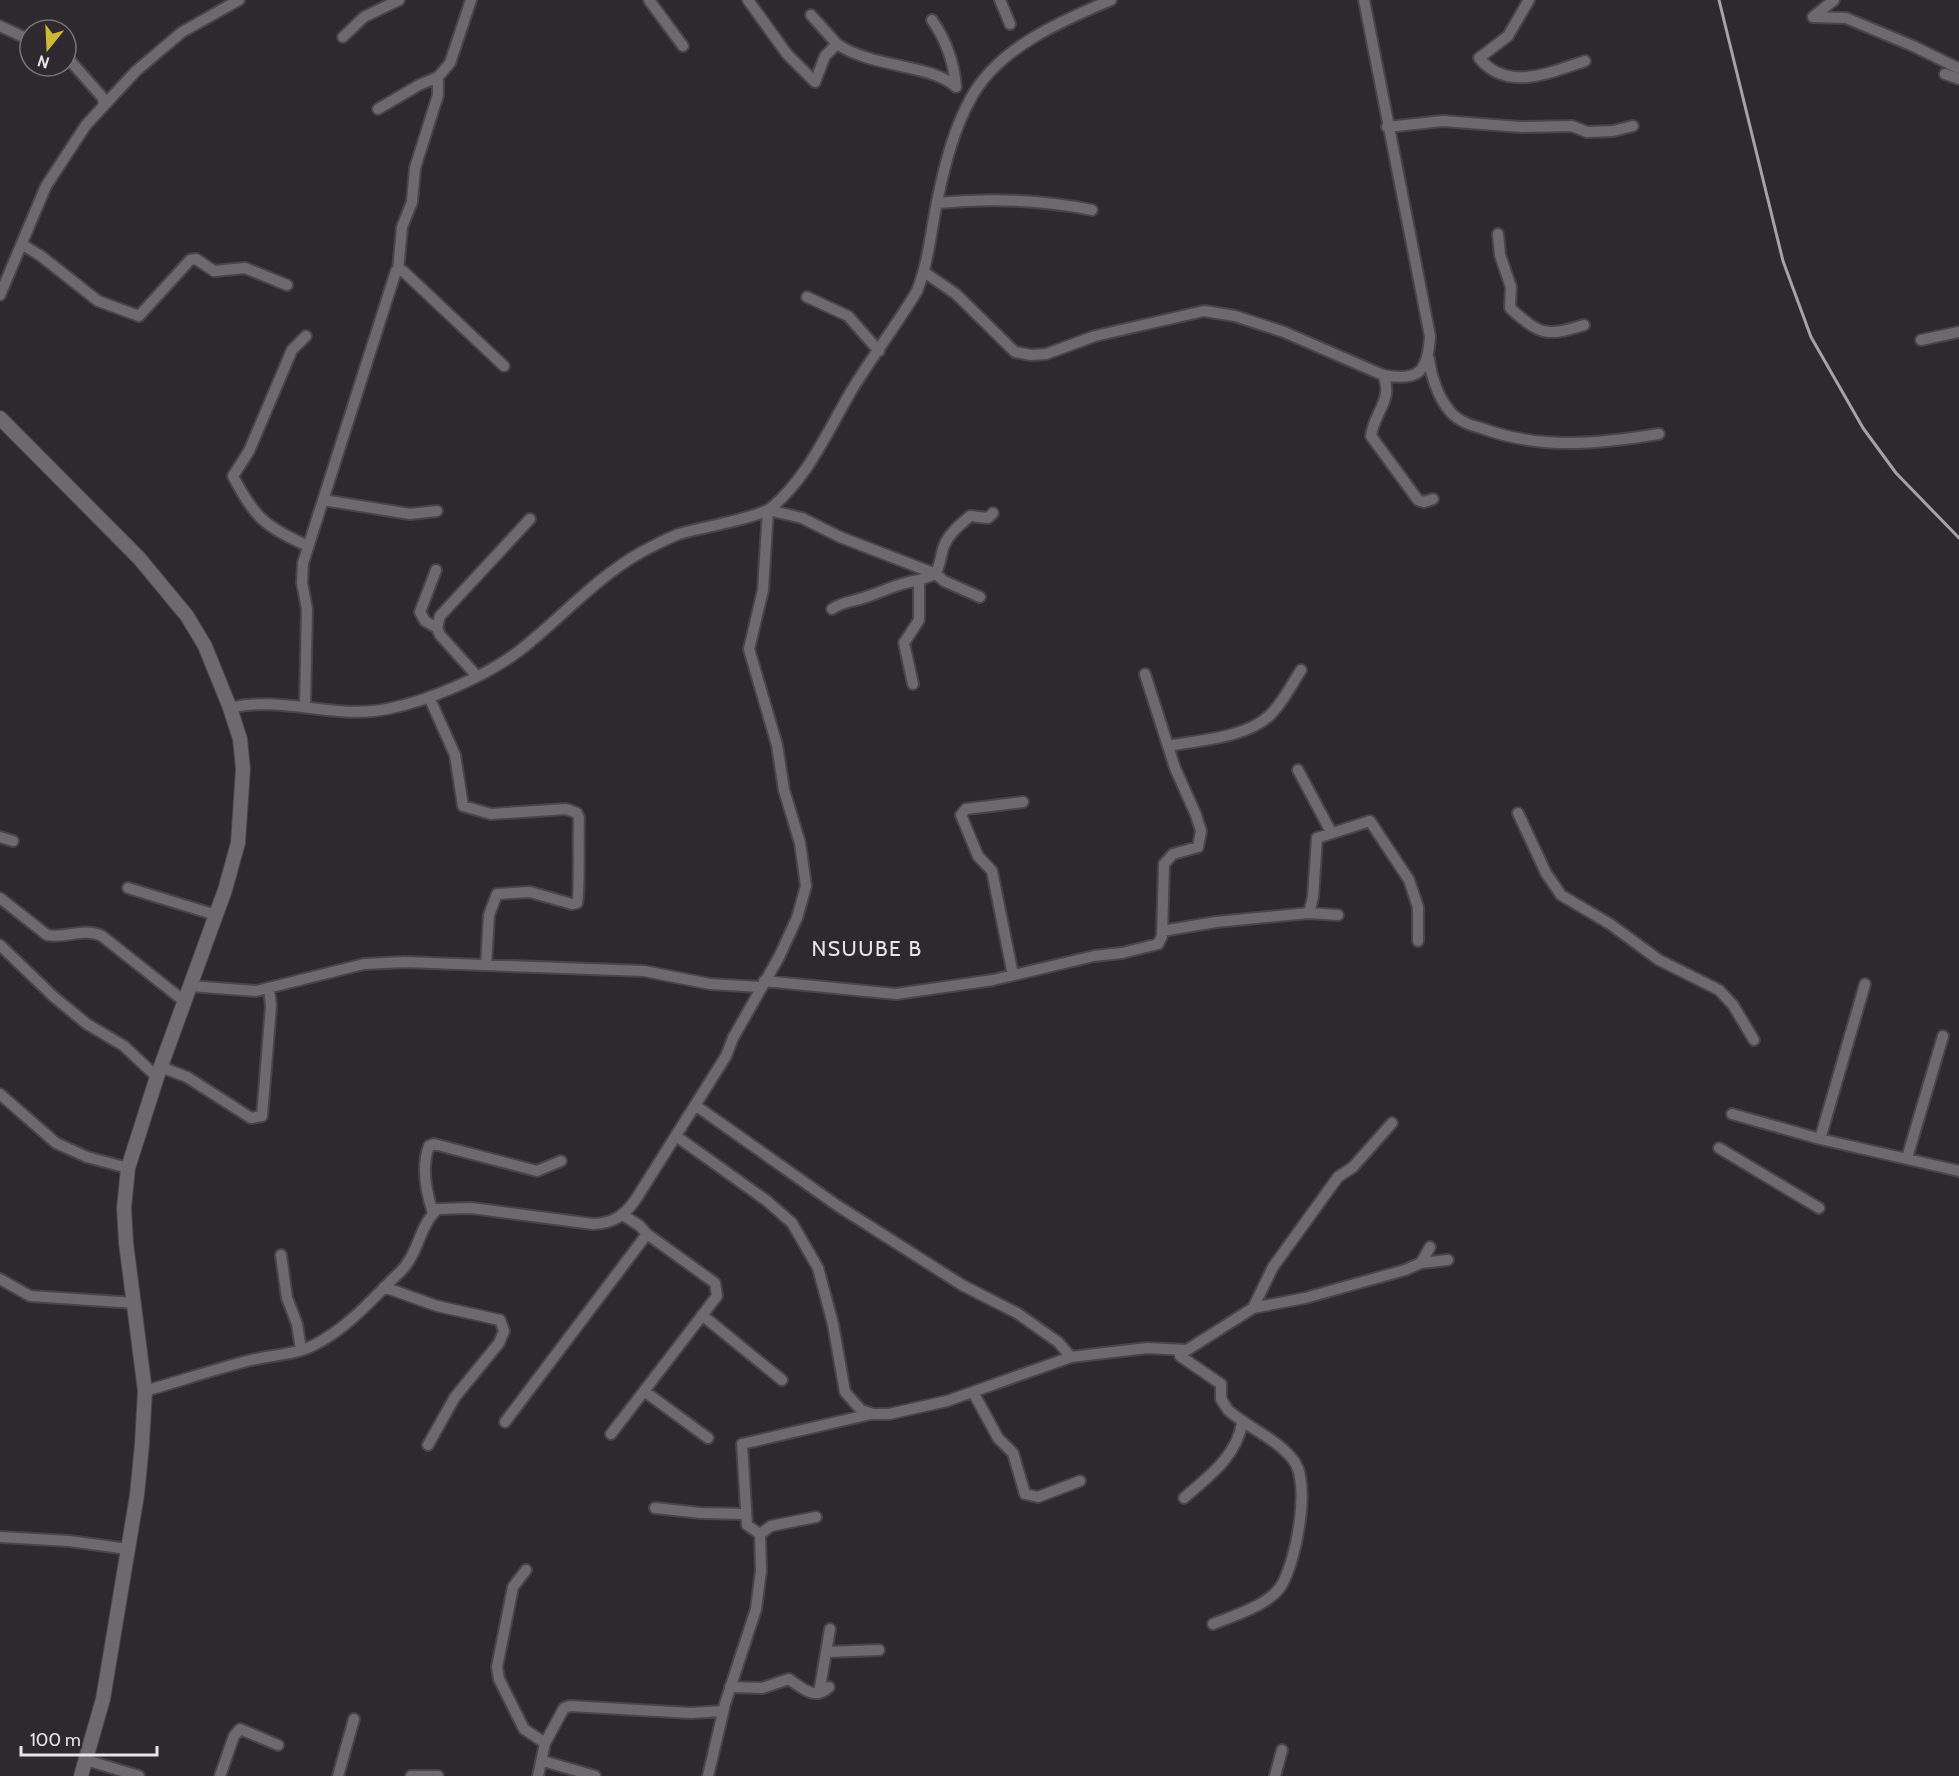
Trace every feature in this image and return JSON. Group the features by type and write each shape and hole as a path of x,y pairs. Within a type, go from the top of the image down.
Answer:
{"street":[{"path":"0,295 46,186 86,124 136,71 182,32 239,0"},
{"path":"343,37 364,17 399,0"},
{"path":"378,109 419,85 438,77 450,63 471,0"},
{"path":"649,0 683,46"},
{"path":"748,0 787,54 814,82 825,56 837,44"},
{"path":"1000,0 1010,24"},
{"path":"230,708 261,702 365,712 386,710 429,697 477,675 518,651 601,579 651,547 679,534 768,510 785,494 815,455 850,392 917,291 924,272 937,204 959,125 967,105 981,84 1018,48 1063,22 1111,0"},
{"path":"1364,0 1387,127 1423,291 1430,336 1428,356 1431,377 1448,410 1460,420 1501,436 1533,443 1606,442 1659,434"},
{"path":"1529,0 1508,36 1479,58 1485,65 1501,76 1513,79 1585,61"},
{"path":"1834,0 1813,17 1846,18 1959,74"},
{"path":"810,15 837,44 859,57 940,76 956,87 967,105"},
{"path":"932,20 943,35 955,72 956,87"},
{"path":"0,26 18,34"},
{"path":"78,70 103,98 104,106"},
{"path":"1945,74 1959,74"},
{"path":"305,707 307,609 301,572 393,276 398,271 402,227 412,202 415,168 438,95 438,77"},
{"path":"1387,127 1443,121 1521,127 1572,126 1587,132 1613,131 1633,126"},
{"path":"937,204 985,200 1064,204 1092,210"},
{"path":"1498,234 1500,255 1511,287 1510,308 1541,332 1561,333 1584,325"},
{"path":"23,245 41,256 98,301 139,316 190,260 196,259 214,271 245,268 287,285"},
{"path":"398,271 407,274 504,366"},
{"path":"924,272 956,294 1015,352 1023,354 1046,354 1095,336 1204,311 1235,316 1284,332 1383,375 1397,378 1417,374 1422,370 1428,356"},
{"path":"807,297 848,316 879,351"},
{"path":"1922,340 1959,332"},
{"path":"306,336 292,350 249,452 233,476 250,508 263,520 308,546"},
{"path":"1383,375 1388,386 1387,396 1371,436 1418,500 1424,502 1433,499"},
{"path":"0,418 165,586 187,616 205,646 230,708 240,740 243,769 243,801 238,843 216,915 159,1072 128,1168 124,1208 126,1243 145,1391 138,1485 103,1699 81,1776"},
{"path":"322,500 410,514 437,511"},
{"path":"768,510 802,518 840,537 936,574 944,581 980,597"},
{"path":"145,1391 238,1363 301,1350 332,1335 356,1316 413,1257 433,1213 444,1207 471,1208 593,1224 607,1224 623,1215 726,1056 798,918 806,886 800,843 784,790 777,745 749,649 763,590 768,510"},
{"path":"936,574 940,566 943,547 960,524 970,516 988,519 993,513"},
{"path":"437,628 444,609 530,519"},
{"path":"436,570 420,612 424,621 437,628 477,675"},
{"path":"832,609 840,603 873,595 898,583 919,580 924,576 936,574"},
{"path":"913,684 904,643 919,620 919,580"},
{"path":"1168,746 1227,734 1259,722 1275,709 1301,670"},
{"path":"190,986 242,991 269,988 322,973 385,962 644,971 710,984 812,984 886,995 1013,975 1094,956 1122,954 1155,945 1160,941 1162,931 1164,864 1173,854 1198,847 1201,841 1196,815 1168,746 1145,674"},
{"path":"429,697 455,755 463,806 491,814 566,809 577,813 579,818 577,870 581,892 578,903 572,904 530,892 497,894 489,915 486,966"},
{"path":"1298,770 1331,832"},
{"path":"1013,975 992,871 978,856 961,815 966,809 1023,802"},
{"path":"1518,813 1546,873 1561,895 1610,924 1659,960 1719,990 1733,1005 1754,1040"},
{"path":"1309,913 1317,838 1370,821 1409,880 1418,907 1418,941"},
{"path":"0,837 14,841"},
{"path":"128,888 216,915"},
{"path":"0,898 47,935 56,937 85,931 102,936 184,1001"},
{"path":"1162,931 1216,922 1309,913 1338,915"},
{"path":"0,945 54,997 87,1024 124,1046 159,1072 187,1077 251,1118 262,1116 271,1006 269,988"},
{"path":"1820,1139 1865,984"},
{"path":"1907,1158 1943,1036"},
{"path":"0,1094 56,1143 87,1157 128,1168"},
{"path":"695,1105 838,1206 963,1285 1017,1313 1058,1342 1071,1357"},
{"path":"1732,1114 1820,1139 1959,1172"},
{"path":"1252,1308 1273,1267 1338,1177 1353,1167 1392,1123"},
{"path":"676,1136 767,1201 792,1223 818,1268 833,1324 845,1392 861,1410 873,1414"},
{"path":"433,1213 426,1186 429,1146 434,1144 537,1171 561,1161"},
{"path":"1719,1148 1819,1208"},
{"path":"611,1434 717,1296 715,1283 623,1215"},
{"path":"505,1422 647,1234"},
{"path":"1421,1263 1430,1247"},
{"path":"281,1255 287,1298 297,1324 301,1350"},
{"path":"760,1534 747,1526 742,1444 873,1414 889,1414 973,1392 1071,1357 1147,1348 1179,1351 1192,1348 1252,1308 1305,1298 1405,1270 1421,1263 1448,1260"},
{"path":"0,1279 18,1292 30,1296 135,1303"},
{"path":"384,1287 437,1306 500,1320 504,1331 499,1343 455,1398 428,1445"},
{"path":"702,1315 782,1380"},
{"path":"1179,1351 1180,1356 1190,1365 1221,1384 1221,1399 1228,1410 1294,1461 1299,1474 1301,1529 1281,1587 1254,1608 1213,1624"},
{"path":"644,1391 708,1438"},
{"path":"973,1392 998,1438 1013,1453 1025,1494 1038,1497 1080,1481"},
{"path":"1184,1498 1224,1460 1240,1438 1242,1423"},
{"path":"656,1508 701,1513 746,1514"},
{"path":"760,1534 771,1526 816,1517"},
{"path":"708,1776 723,1711 759,1592 760,1534"},
{"path":"0,1537 69,1540 128,1550"},
{"path":"526,1570 513,1587 497,1667 499,1679 524,1729 545,1743"},
{"path":"819,1693 830,1629"},
{"path":"826,1652 879,1650"},
{"path":"730,1687 762,1689 789,1679 809,1693 819,1693 829,1687"},
{"path":"538,1776 545,1743 564,1708 570,1706 691,1713 723,1711"},
{"path":"338,1776 354,1719"},
{"path":"220,1776 234,1736 240,1729 278,1744"},
{"path":"1275,1776 1282,1750"},
{"path":"86,1760 138,1776"},
{"path":"543,1761 596,1776"},
{"path":"411,1776 438,1776"}],"railway":[{"path":"1719,0 1783,261 1811,337 1863,428 1896,473 1959,538"}],"district":[{"name":"NSUUBE B","path":"867,949"}]}
